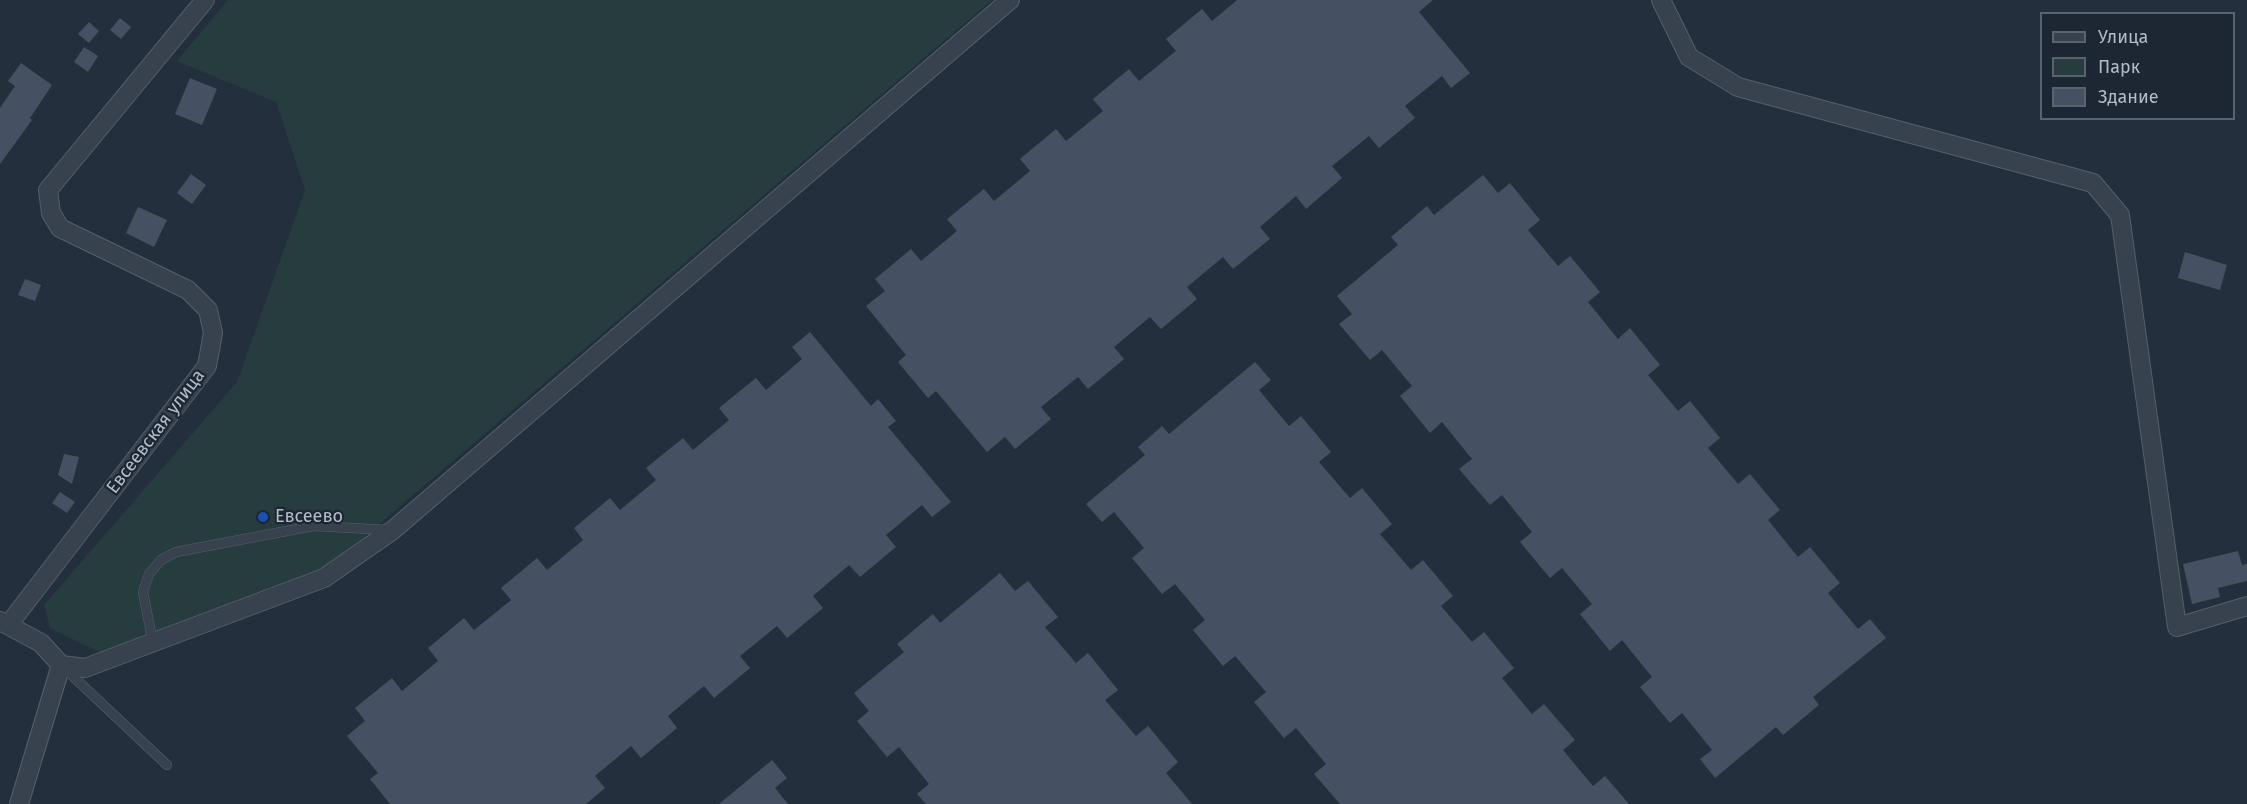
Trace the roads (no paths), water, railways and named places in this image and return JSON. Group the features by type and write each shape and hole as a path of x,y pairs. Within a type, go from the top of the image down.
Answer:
{"street":[{"name":"Евсеевская улица","path":"61,665 41,643 4,622 207,366 213,333 208,310 188,290 60,228 51,213 48,190 205,0"},
{"path":"19,804 61,665 85,668 324,578 393,530 1010,0"},
{"path":"1661,0 1689,57 1738,87 2093,183 2120,215 2177,627 2247,606"}],"lane":[{"path":"153,643 143,592 149,574 161,560 176,552 314,526 393,530"},
{"path":"61,665 167,765"}],"place":[{"name":"Евсеево","path":"263,517"}]}
